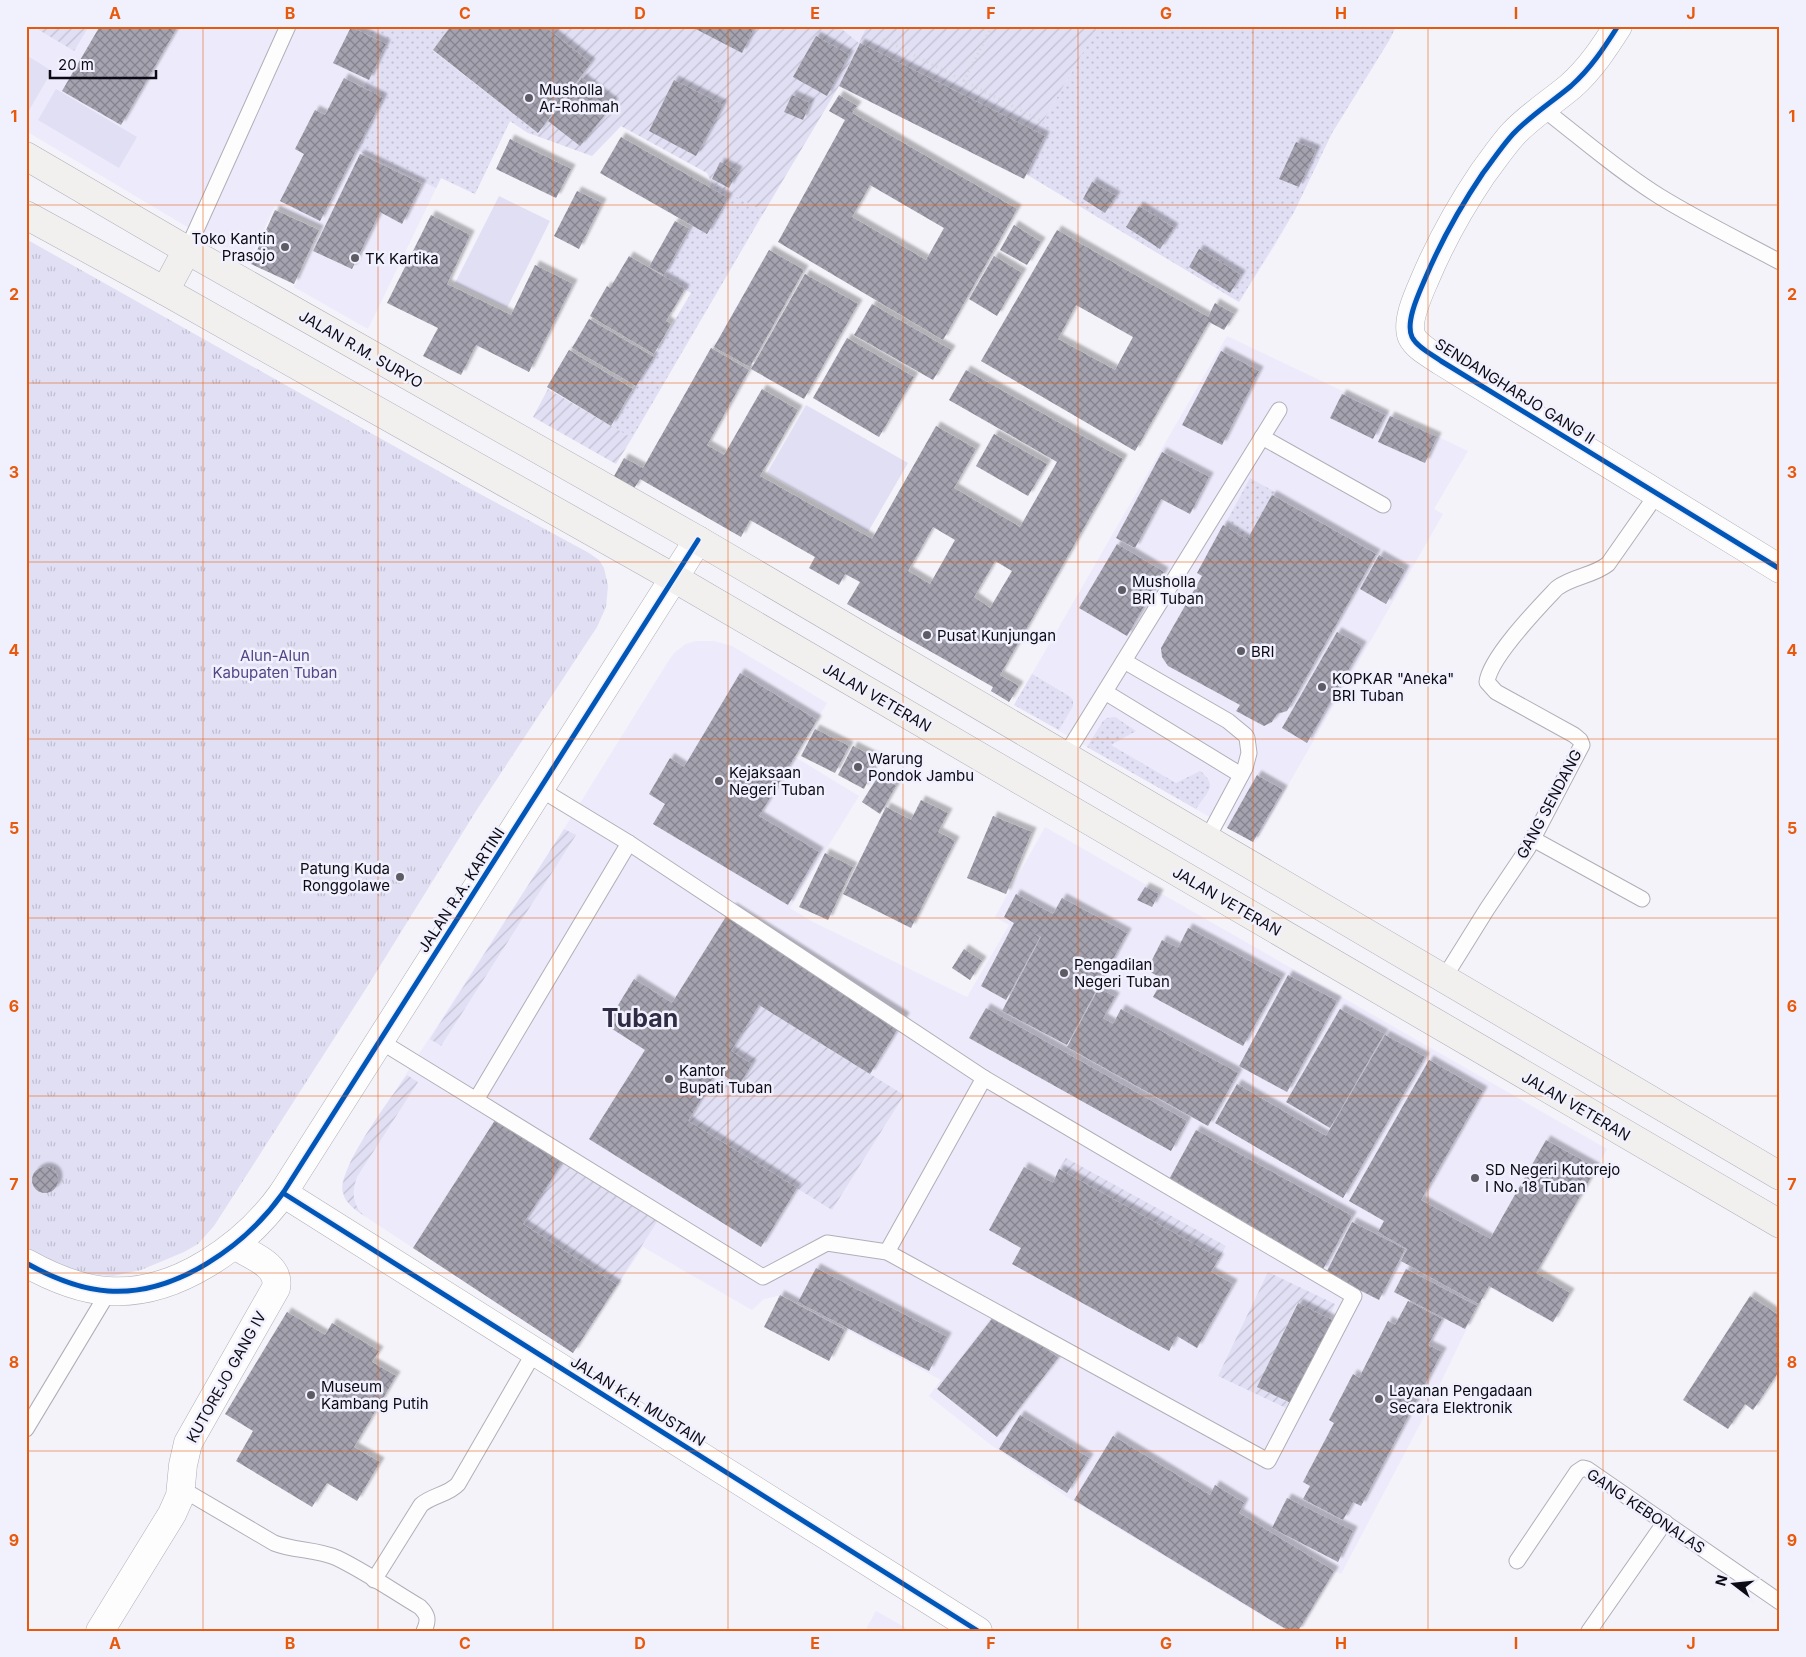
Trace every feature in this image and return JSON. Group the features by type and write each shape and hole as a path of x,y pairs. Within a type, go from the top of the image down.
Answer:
{"main road":[{"name":"JALAN R.M. SURYO","path":"26,156 187,250 698,540"},
{"path":"26,215 674,578"},
{"path":"164,291 187,250"},
{"path":"698,540 1780,1176"},
{"name":"JALAN VETERAN","path":"674,578 1780,1224"},
{"path":"1104,829 1126,792"},
{"path":"1147,854 1170,817"}],"street":[{"name":"SENDANGHARJO GANG II","path":"1618,26 1585,72 1512,135 1458,211 1447,230 1421,288 1411,316 1412,337 1422,348 1440,361 1780,569"},
{"name":"JALAN R.A. KARTINI","path":"26,1263 58,1278 109,1291 148,1288 195,1271 234,1245 266,1216 283,1193 698,540"},
{"name":"JALAN K.H. MUSTAIN","path":"283,1193 978,1631"},
{"name":"KUTOREJO GANG IV","path":"100,1631 172,1514 182,1489 183,1465 188,1443 276,1288 278,1281 272,1268 234,1245"}],"lane":[{"path":"187,250 288,26"},
{"path":"1542,108 1657,195 1780,262"},
{"path":"1065,756 1279,410"},
{"path":"1262,437 1383,505"},
{"name":"GANG SENDANG","path":"1444,978 1486,909 1533,839 1581,749 1581,742 1574,735 1496,692 1487,682 1490,671 1506,646 1557,588 1566,582 1598,571 1608,564 1657,494"},
{"path":"1124,661 1228,721 1245,735 1249,753 1241,775 1207,839"},
{"path":"1105,692 1241,775"},
{"path":"380,1041 763,1277 826,1243 887,1252 1268,1461 1354,1296 984,1078 629,844 540,789"},
{"path":"1533,839 1642,899"},
{"path":"476,1100 629,844"},
{"path":"887,1252 984,1078"},
{"path":"26,1429 109,1291"},
{"path":"374,1580 421,1505 429,1499 454,1488 458,1484 535,1351"},
{"name":"GANG KEBONALAS","path":"1517,1562 1577,1472 1583,1468 1591,1470 1780,1602"},
{"path":"182,1489 274,1543 287,1548 337,1558 420,1607 427,1615 428,1620 424,1631"},
{"path":"1589,1631 1665,1522"}],"path":[{"path":"964,81 992,26"},
{"path":"883,39 1043,122"}],"shaded area":[{"path":"26,26 1396,26 1390,39 1332,133 1294,212 1277,242 1239,302 1026,174 1024,179 839,86 764,212 712,183 707,173 621,126 592,156 528,133 510,121 475,194 441,178 368,329 294,287 322,228 275,206 248,263 26,131"},
{"path":"1227,336 1468,451 1434,509 1443,514 1255,843 1014,705"},
{"path":"696,641 714,641 732,646 827,703 795,757 859,796 790,908 811,921 967,997 1009,925 995,917 1045,827 1607,1149 1537,1273 1570,1292 1553,1323 1489,1287 1478,1305 1427,1411 1341,1574 1335,1571 1299,1631 1287,1631 1067,1497 991,1445 929,1396 941,1380 782,1295 764,1299 752,1310 643,1247 573,1353 354,1209 345,1199 342,1191 342,1182 352,1158 564,829 669,660 675,652 686,644"},
{"path":"876,1611 911,1631 865,1631"}],"green space":[{"path":"41,26 89,26 74,51 39,30"},
{"path":"347,26 451,26 433,51 538,133 537,136 528,133 510,121 475,194 441,178 436,188 355,149 363,89 384,44"},
{"path":"544,26 838,26 859,43 839,86 764,212 712,183 707,173 621,126 592,156 537,136 591,63"},
{"path":"867,26 1098,26 1037,132 859,43"},
{"path":"1098,26 1396,26 1390,39 1332,133 1294,212 1239,302 1026,174 1045,136 1037,132"},
{"path":"26,55 52,71 28,112 26,111"},
{"path":"56,89 137,137 119,168 38,120"},
{"path":"712,183 764,212 632,438 611,427 691,293 663,276 690,228"},
{"path":"499,196 550,221 507,308 455,283"},
{"name":"Alun-Alun Kabupaten Tuban","path":"26,239 458,482 589,553 599,560 604,568 608,586 606,607 597,627 476,811 367,987 214,1226 198,1244 184,1252 141,1270 113,1276 68,1270 26,1250"},
{"path":"548,389 632,438 616,464 533,417"},
{"path":"806,405 908,463 868,532 767,473"},
{"path":"1250,478 1277,493 1249,542 1223,528"},
{"path":"1032,674 1073,700 1073,706 1059,730 1014,705"},
{"path":"1115,717 1136,731 1111,745 1176,783 1200,771 1206,776 1210,785 1209,789 1196,809 1087,747 1103,721 1107,718"},
{"path":"564,829 576,835 441,1046 430,1039"},
{"path":"759,1005 904,1095 832,1210 688,1121 717,1071 739,1085 752,1064 731,1051"},
{"path":"407,1075 418,1082 355,1183 354,1199 358,1209 366,1217 346,1200 343,1192 344,1181 349,1166 367,1133"},
{"path":"566,1156 660,1217 617,1285 523,1224"},
{"path":"1066,1158 1226,1246 1219,1258 1059,1169"},
{"path":"1268,1272 1335,1304 1329,1318 1297,1303 1258,1387 1289,1403 1286,1408 1218,1376"}],"building":[{"path":"100,26 178,26 121,125 62,91"},
{"name":"Musholla Ar-Rohmah","path":"451,26 544,26 591,63 538,133 433,50"},
{"path":"690,26 755,26 742,53"},
{"path":"351,27 386,44 369,80 333,63"},
{"path":"816,36 849,55 827,96 793,77"},
{"path":"860,43 1045,136 1024,179 839,86"},
{"path":"344,78 383,98 320,221 280,201 304,154 295,149 315,110 325,115"},
{"path":"582,78 614,103 580,146 548,121"},
{"path":"674,80 723,105 696,156 649,131"},
{"path":"792,95 810,103 803,120 784,112"},
{"path":"839,95 857,106 852,113 1017,209 943,340 778,242 845,120 829,111","holes":["870,185 944,228 926,260 852,217"]},
{"path":"621,137 728,198 707,234 600,173"},
{"path":"510,139 571,169 556,198 496,169"},
{"path":"1296,142 1316,150 1299,187 1279,179"},
{"path":"360,154 422,184 402,224 380,212 352,269 313,251"},
{"path":"720,162 738,171 729,188 712,179"},
{"path":"1092,182 1116,196 1105,213 1083,199"},
{"path":"577,191 602,203 579,249 554,236"},
{"path":"1139,206 1174,228 1160,249 1126,227"},
{"name":"Toko Kantin Prasojo","path":"275,210 319,230 294,284 251,264"},
{"path":"431,215 470,235 447,284 511,315 535,265 573,284 529,372 476,345 461,375 423,356 438,328 387,303"},
{"path":"675,221 689,229 664,275 649,267"},
{"path":"1014,225 1041,242 1027,265 1000,250"},
{"path":"1057,230 1208,317 1215,303 1234,314 1224,330 1209,322 1135,451 981,361","holes":["1076,305 1133,337 1115,370 1058,339"]},
{"path":"1199,249 1241,275 1230,293 1189,267"},
{"path":"769,250 804,270 750,367 714,347"},
{"path":"629,256 685,289 666,321 671,324 654,354 590,316 607,286 610,288"},
{"path":"994,256 1022,273 997,316 969,299"},
{"path":"805,274 858,304 804,399 751,369"},
{"path":"872,304 951,350 933,380 854,335"},
{"path":"589,319 654,357 636,386 572,348"},
{"path":"847,338 914,377 879,437 813,398"},
{"path":"711,348 749,370 707,445 724,455 762,389 798,410 760,476 872,539 936,426 976,449 954,488 1020,527 1057,462 949,400 966,370 1123,459 1000,675 1019,686 1009,702 991,691 993,687 847,604 860,582 845,574 839,585 809,568 815,557 750,520 741,537 640,479 633,490 613,478 624,458 643,468","holes":["933,527 955,540 930,584 908,571","995,561 1012,571 990,608 974,597"]},
{"path":"569,350 633,389 611,426 547,387"},
{"path":"1221,351 1259,371 1222,445 1182,425"},
{"path":"1342,394 1385,415 1373,439 1330,418"},
{"path":"1390,416 1437,437 1425,463 1378,442"},
{"path":"994,434 1047,464 1028,496 976,466"},
{"path":"1162,452 1209,477 1190,514 1161,499 1135,548 1116,538"},
{"path":"1272,495 1376,554 1287,711 1277,714 1272,722 1264,726 1236,711 1240,705 1168,666 1162,657 1161,648 1202,576 1312,639 1197,573 1223,525 1247,540"},
{"name":"Musholla BRI Tuban","path":"1117,544 1164,572 1127,636 1079,608"},
{"path":"1379,555 1405,570 1386,604 1360,589"},
{"name":"KOPKAR \"Aneka\" BRI Tuban","path":"1337,632 1362,646 1307,743 1282,728"},
{"name":"Kejaksaan Negeri Tuban","path":"740,673 817,720 759,816 819,852 788,905 653,824 665,804 649,794 670,758 684,767"},
{"path":"815,729 849,746 835,773 801,756"},
{"name":"Warung Pondok Jambu","path":"853,746 878,759 864,789 838,775"},
{"path":"879,775 896,786 880,814 862,802"},
{"path":"1257,775 1283,790 1253,842 1227,828"},
{"path":"921,800 948,813 938,832 955,841 911,928 843,894 886,807 911,820"},
{"path":"993,816 1032,832 1006,894 967,878"},
{"path":"825,853 853,867 828,920 799,907"},
{"path":"1145,887 1159,894 1152,907 1137,900"},
{"name":"Pengadilan Negeri Tuban","path":"1016,894 1053,914 1062,898 1127,933 1067,1045 1002,1011 1041,937 1029,931 1040,937 1006,1000 981,986 1014,923 1004,917"},
{"name":"Kantor Bupati Tuban","path":"732,907 905,1017 870,1074 759,1005 731,1051 752,1064 739,1085 717,1071 688,1121 797,1188 761,1247 589,1139 645,1050 606,1025 634,979 672,1003"},
{"path":"1188,928 1281,978 1243,1046 1153,997 1163,979 1147,970 1162,940 1178,948"},
{"path":"964,949 982,961 970,980 952,968"},
{"path":"1288,975 1337,1001 1287,1092 1239,1066"},
{"path":"1099,988 1115,997 1103,1018 1113,1024 1121,1009 1238,1073 1208,1126 1067,1047"},
{"path":"986,1008 1187,1121 1171,1151 969,1038"},
{"path":"1340,1009 1384,1034 1330,1128 1286,1102"},
{"path":"1385,1035 1425,1057 1343,1198 1215,1123 1237,1084 1326,1136"},
{"name":"SD Negeri Kutorejo I No. 18 Tuban","path":"1429,1060 1483,1091 1421,1200 1490,1239 1546,1140 1596,1168 1536,1273 1570,1293 1553,1322 1489,1286 1479,1304 1401,1261 1407,1249 1378,1232 1384,1221 1349,1201"},
{"path":"499,1114 566,1156 523,1224 617,1285 573,1353 413,1248"},
{"path":"1196,1130 1352,1216 1322,1271 1166,1185"},
{"path":"45,1167 54,1171 58,1180 54,1189 45,1193 36,1189 32,1180 36,1171"},
{"path":"1024,1167 1053,1183 1059,1169 1219,1258 1211,1272 1233,1284 1197,1348 1177,1336 1169,1351 1012,1264 1021,1248 989,1230"},
{"path":"1352,1222 1405,1249 1379,1300 1326,1273"},
{"path":"816,1268 947,1337 929,1371 798,1302"},
{"path":"1406,1269 1477,1306 1465,1329 1394,1292"},
{"path":"780,1295 845,1330 829,1361 764,1327"},
{"path":"1750,1296 1780,1316 1780,1370 1753,1410 1745,1404 1728,1429 1683,1400"},
{"name":"Layanan Pengadaan Secara Elektronik","path":"1408,1301 1442,1319 1428,1345 1442,1352 1361,1506 1353,1502 1343,1520 1303,1499 1310,1486 1303,1482 1334,1423 1329,1420 1353,1374 1359,1378 1388,1321 1395,1325"},
{"path":"1298,1303 1334,1321 1295,1405 1257,1387"},
{"path":"998,1311 1058,1358 997,1437 937,1389"},
{"name":"Museum Kambang Putih","path":"287,1312 325,1335 332,1323 379,1351 372,1362 396,1376 354,1447 380,1462 357,1501 327,1483 312,1507 236,1461 253,1431 225,1414"},
{"path":"1020,1415 1089,1458 1067,1493 999,1449"},
{"path":"1113,1436 1210,1495 1215,1485 1244,1503 1239,1513 1334,1571 1298,1631 1289,1631 1074,1500"},
{"path":"1287,1498 1353,1531 1338,1562 1272,1528"}],"cycle path":[{"path":"1618,26 1585,72 1571,86 1520,127 1505,143 1483,173 1451,224 1422,285 1411,316 1410,331 1414,341 1441,361 1780,569"},
{"path":"26,1263 66,1282 97,1290 134,1290 159,1285 183,1276 207,1263 250,1231 268,1212 283,1193 698,540"},
{"path":"283,1193 978,1631"}],"place":[{"name":"Musholla Ar-Rohmah","path":"529,98"},
{"name":"Toko Kantin Prasojo","path":"285,247"},
{"name":"TK Kartika","path":"355,258"},
{"name":"Musholla BRI Tuban","path":"1122,590"},
{"name":"Pusat Kunjungan","path":"927,635"},
{"name":"BRI","path":"1241,651"},
{"name":"KOPKAR \"Aneka\" BRI Tuban","path":"1322,687"},
{"name":"Warung Pondok Jambu","path":"858,767"},
{"name":"Kejaksaan Negeri Tuban","path":"719,781"},
{"name":"Patung Kuda Ronggolawe","path":"400,877"},
{"name":"Pengadilan Negeri Tuban","path":"1064,973"},
{"name":"Kantor Bupati Tuban","path":"669,1079"},
{"name":"SD Negeri Kutorejo I No. 18 Tuban","path":"1475,1178"},
{"name":"Museum Kambang Putih","path":"311,1395"},
{"name":"Layanan Pengadaan Secara Elektronik","path":"1379,1399"}],"district":[{"name":"Tuban","path":"640,1018"}]}
